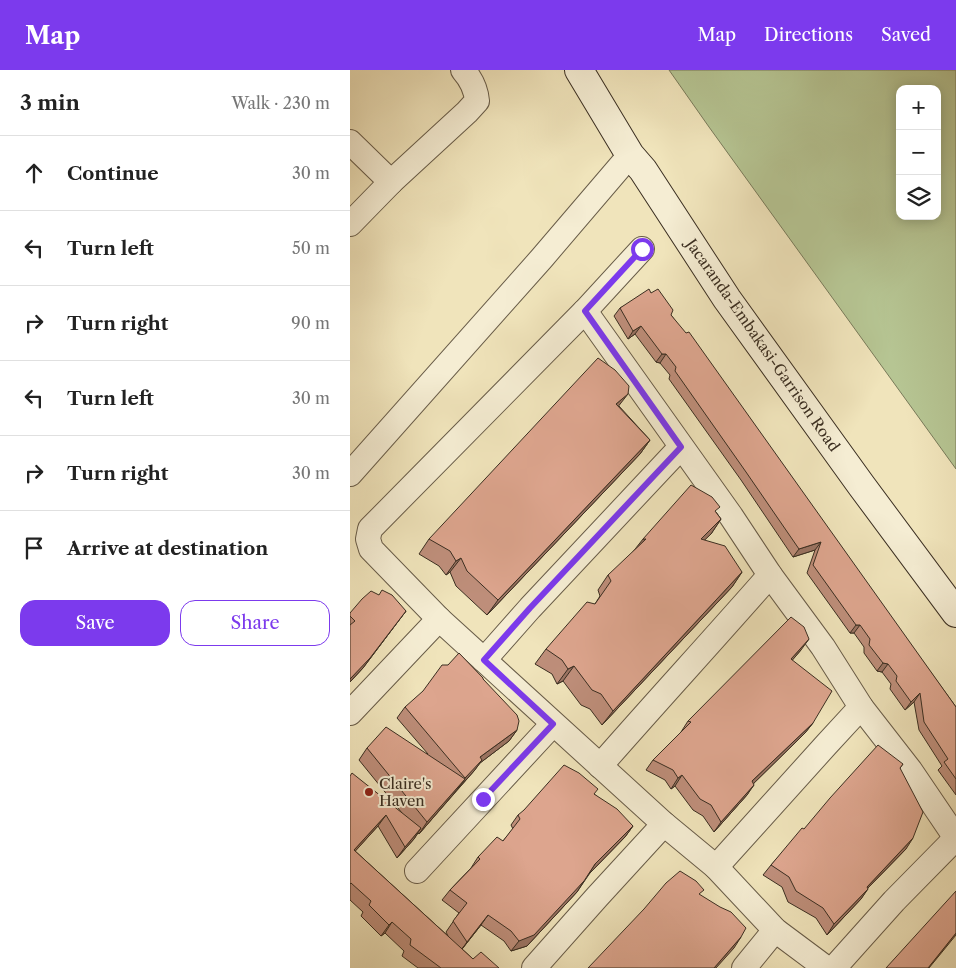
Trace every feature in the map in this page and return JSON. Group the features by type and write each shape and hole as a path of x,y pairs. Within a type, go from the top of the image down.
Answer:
{"street":[{"path":"350,224 391,182 477,101 471,79 463,70"},
{"name":"Jacaranda-Embakasi-Garrison Road","path":"579,70 630,155 643,170 739,315 956,613"},
{"path":"350,142 391,182"},
{"path":"350,474 542,258 630,155"},
{"path":"642,249 585,311 370,529 368,539 371,549 439,619 664,824 716,867 775,930 826,968"},
{"path":"585,311 731,516 770,575 823,647 861,707 910,770 956,838 894,901 834,968"},
{"path":"484,660 530,608 681,447"},
{"path":"600,766 770,575"},
{"path":"350,713 439,619"},
{"path":"716,867 861,707"},
{"path":"417,871 553,724"},
{"path":"534,968 664,824"},
{"path":"744,968 775,930"}],"green space":[{"path":"669,70 956,70 956,469 709,127"}],"building":[{"path":"649,289 651,293 658,289 673,310 671,315 686,333 689,332 956,707 956,779 944,762 948,759 924,722 920,693 911,702 896,681 897,676 888,664 883,663 869,645 870,639 860,625 856,625 813,565 821,542 799,549 675,371 676,367 666,354 662,354 641,326 633,331 620,308"},
{"path":"598,358 615,370 629,386 628,394 616,404 650,440 498,600 467,571 461,558 456,561 450,551 429,539"},
{"path":"691,485 712,497 720,507 715,511 721,519 701,539 725,546 742,572 613,711 601,694 592,690 574,666 568,669 562,660 546,649 587,602 595,604 611,581 608,575 646,539 643,539"},
{"path":"382,590 392,595 406,611 370,658 350,679 350,625 355,621 350,616 350,613 371,591 379,595"},
{"path":"791,617 804,627 809,639 791,659 832,691 813,723 752,781 754,785 721,822 711,805 700,799 682,775 678,778 673,770 653,760 691,722 688,721"},
{"path":"459,653 517,715 519,721 517,730 480,757 482,760 465,778 405,707 423,691 442,665 448,665"},
{"path":"386,727 465,779 427,822 367,748"},
{"path":"878,745 903,764 900,768 923,812 913,838 834,924 823,908 796,891 789,877 771,865"},
{"path":"564,765 579,773 598,789 594,794 617,809 633,826 595,864 584,881 534,935 519,941 511,931 488,915 467,942 453,921 467,903 450,890 480,859 478,857 497,837 503,841 520,819 518,815"},
{"path":"352,773 421,828 405,847 386,815 354,850 473,959 481,952 499,968 441,968 410,945 411,939 392,922 389,925 369,905 371,901 350,884 350,776"},
{"path":"680,871 696,881 704,890 699,894 731,912 746,928 741,937 714,968 588,968 666,883"},
{"path":"956,891 956,933 928,968 886,968"}],"place":[{"name":"Claire's Haven","path":"369,792"}],"route":[{"path":"483,799 553,724 484,660 598,534 681,447 585,311 642,249"}]}
